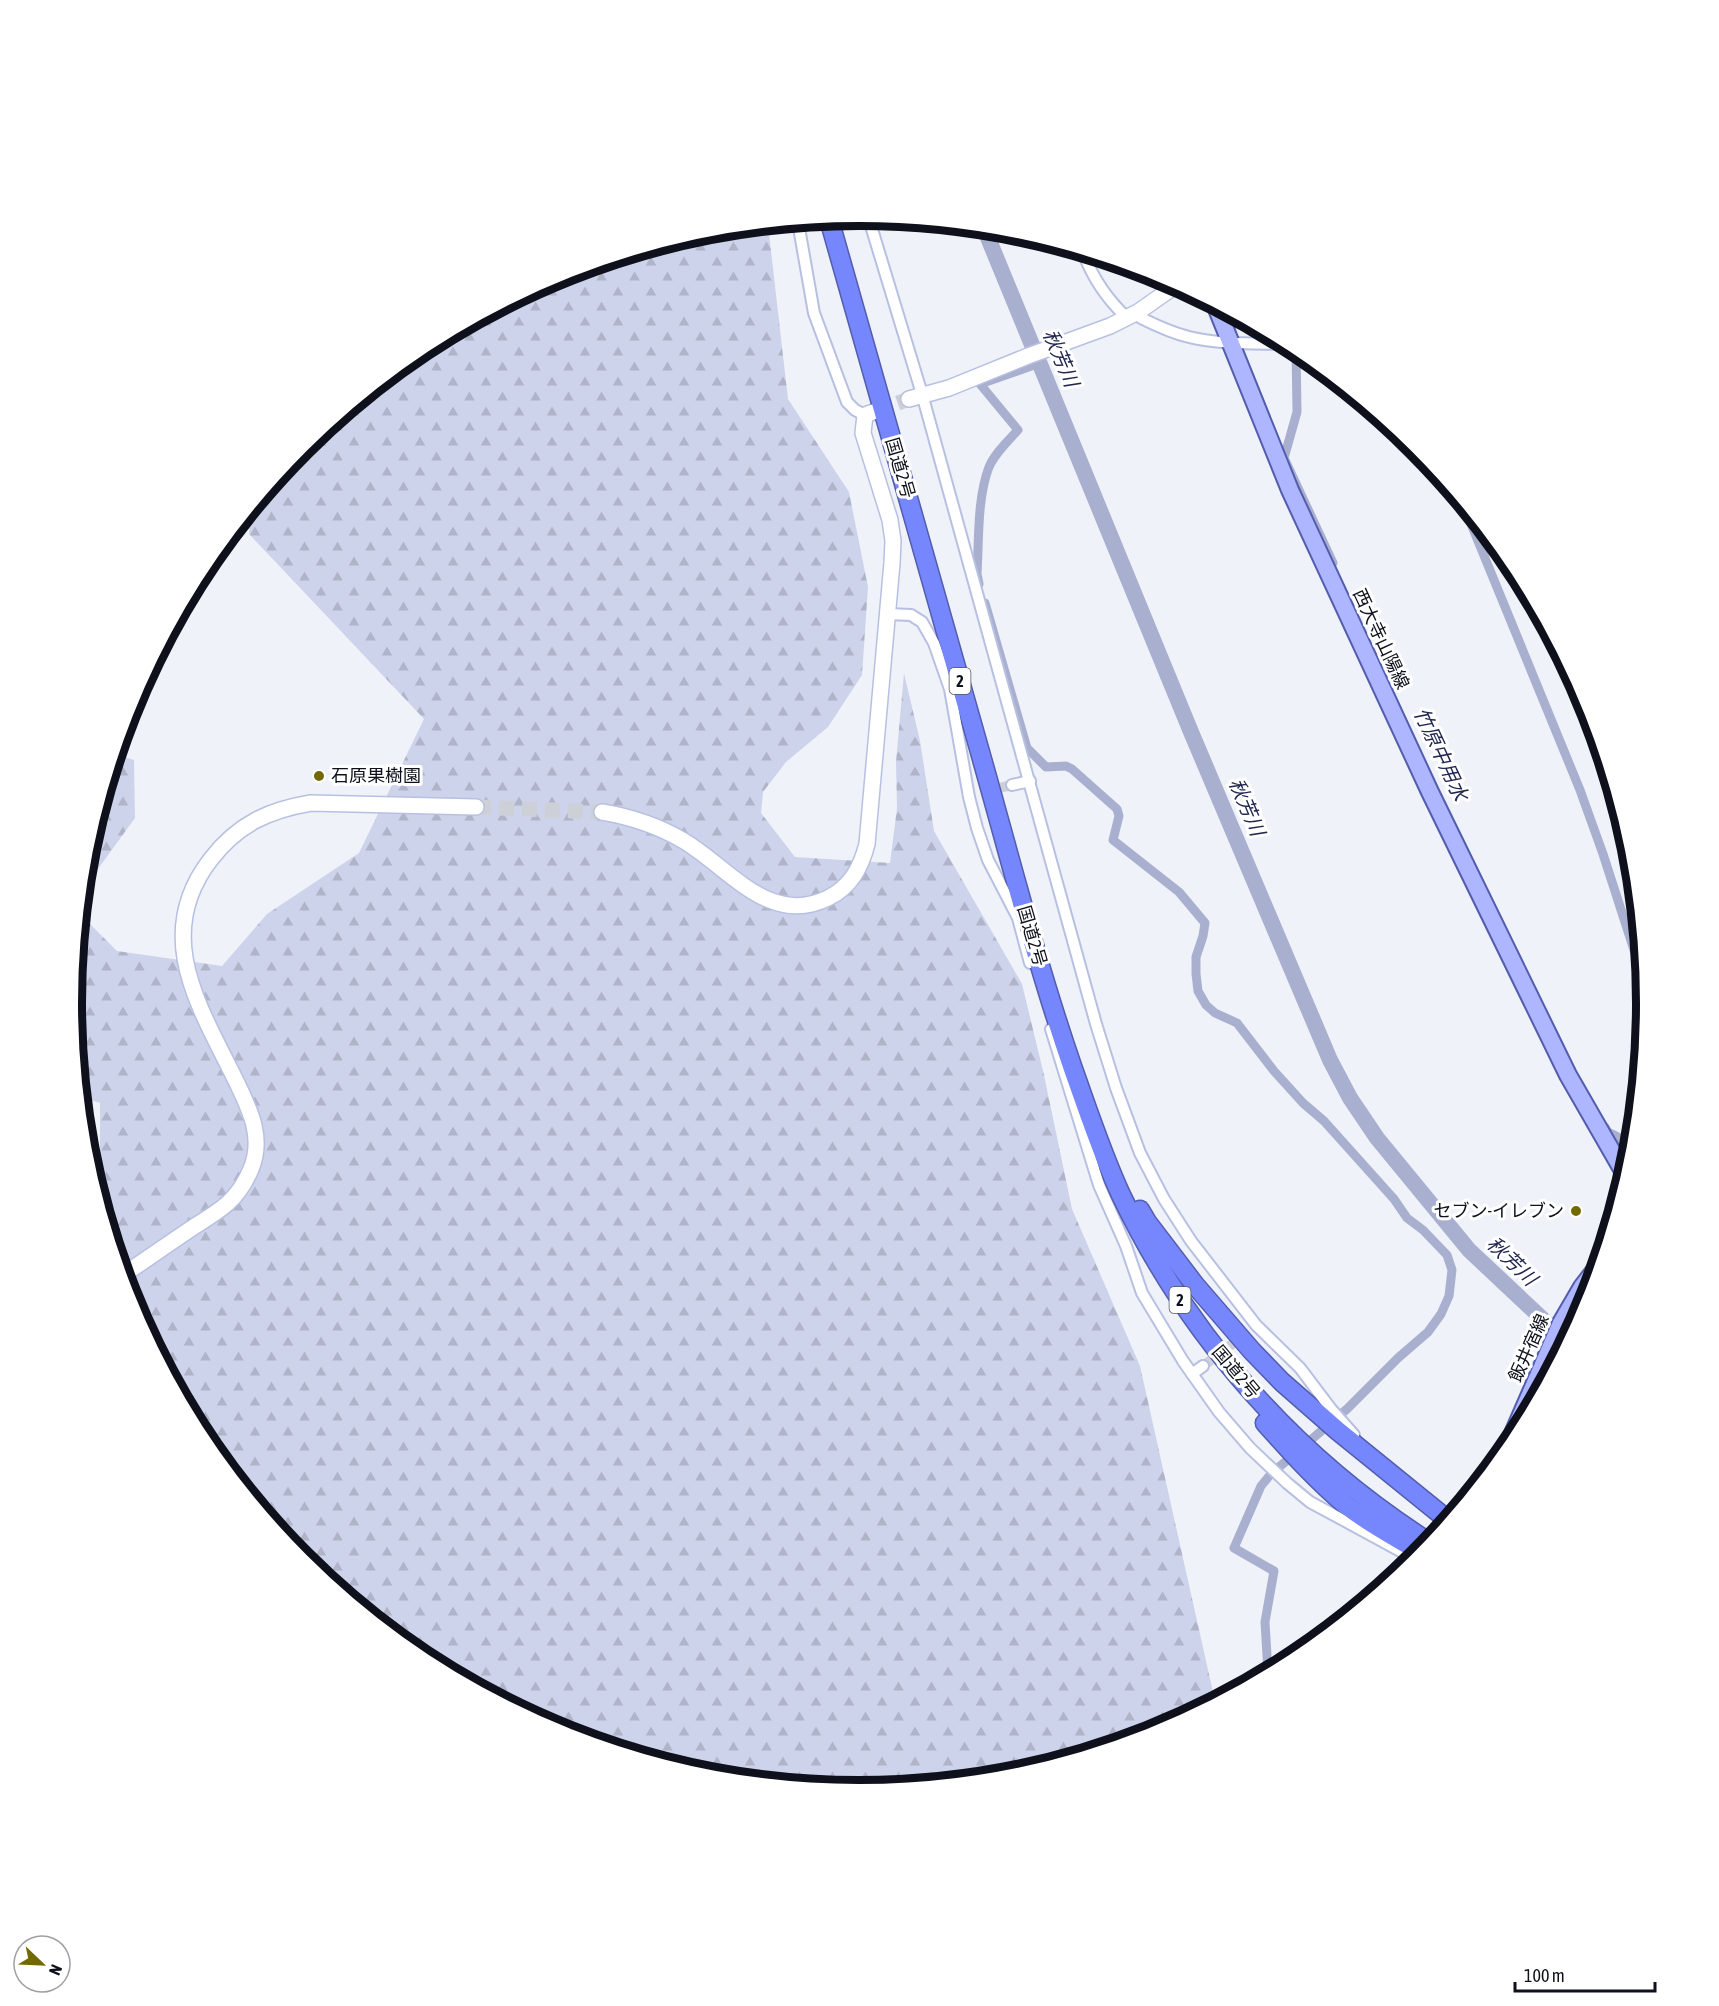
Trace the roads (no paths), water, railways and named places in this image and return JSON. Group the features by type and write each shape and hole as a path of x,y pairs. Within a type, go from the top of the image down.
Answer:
{"highway":[{"name":"国道2号","path":"831,227 1050,1000 1098,1142 1140,1232 1187,1312 1291,1442 1310,1462"},
{"path":"1098,1142 1147,1222 1195,1285 1252,1351 1282,1382 1323,1409 1398,1480 1443,1516"},
{"path":"1310,1462 1422,1538"},
{"path":"1310,1462 1347,1505 1370,1522 1413,1548"}],"main road":[{"name":"西大寺山陽線","path":"1219,314 1290,490 1430,792 1568,1075 1620,1165"},
{"name":"飯井宿線","path":"1528,1399 1561,1323 1582,1287"}],"street":[{"path":"871,226 915,397 964,552 1096,1024 1116,1089 1140,1153 1164,1199 1252,1329 1300,1368 1323,1409"},
{"path":"602,812 626,816 666,831 711,859 751,891 778,904 795,907 835,895 847,885 863,860 867,844 893,541 884,498 863,433 871,413 855,410 847,402 813,313 799,229"},
{"path":"1086,260 1089,269 1113,305 1167,331 1191,338 1269,343"},
{"path":"915,397 949,388 1064,344 1132,315 1169,290"},
{"path":"888,614 910,615 922,622 934,643 950,689 969,797 988,860 1017,918 1099,1185 1153,1313 1219,1412 1250,1448 1310,1502 1407,1554"},
{"path":"1012,785 1030,782"},
{"path":"969,797 983,792"},
{"path":"130,1270 229,1202 248,1177 256,1149 256,1130 250,1109 195,997 187,975 184,953 184,921 187,905 195,886 212,858 243,827 261,817 296,806 312,803 476,807"},
{"path":"1192,1374 1203,1366"}],"waterway":[{"name":"秋芳川","path":"988,237 1191,732 1330,1060 1350,1098 1377,1138 1469,1250 1561,1336"},
{"name":"竹原中用水","path":"1296,361 1297,412 1284,458 1333,563"},
{"path":"979,584 977,574 979,520 985,479 995,457 1018,430 980,384 1040,363"},
{"path":"1471,524 1580,790 1635,953"},
{"path":"985,603 1027,748 1046,767 1066,766 1072,769 1117,809 1119,816 1113,840 1179,892 1205,923 1196,957 1196,974 1198,991 1206,1005 1215,1013 1237,1023 1274,1071 1303,1103 1324,1121 1394,1199 1407,1218 1423,1230 1447,1255 1452,1270 1449,1296 1441,1314 1428,1332 1398,1358 1347,1409 1278,1468"},
{"name":"竹原中用水","path":"1605,1127 1608,1132 1618,1137 1623,1146"},
{"path":"1267,1664 1265,1622 1274,1571 1234,1548 1261,1486 1270,1475"}],"tunnel":[{"path":"876,411 909,399"},
{"path":"986,791 1012,785"},
{"path":"476,807 602,812"},
{"path":"1203,1366 1248,1332"}],"place":[{"name":"石原果樹園","path":"319,776"},
{"name":"セブン-イレブン","path":"1576,1211"}]}
